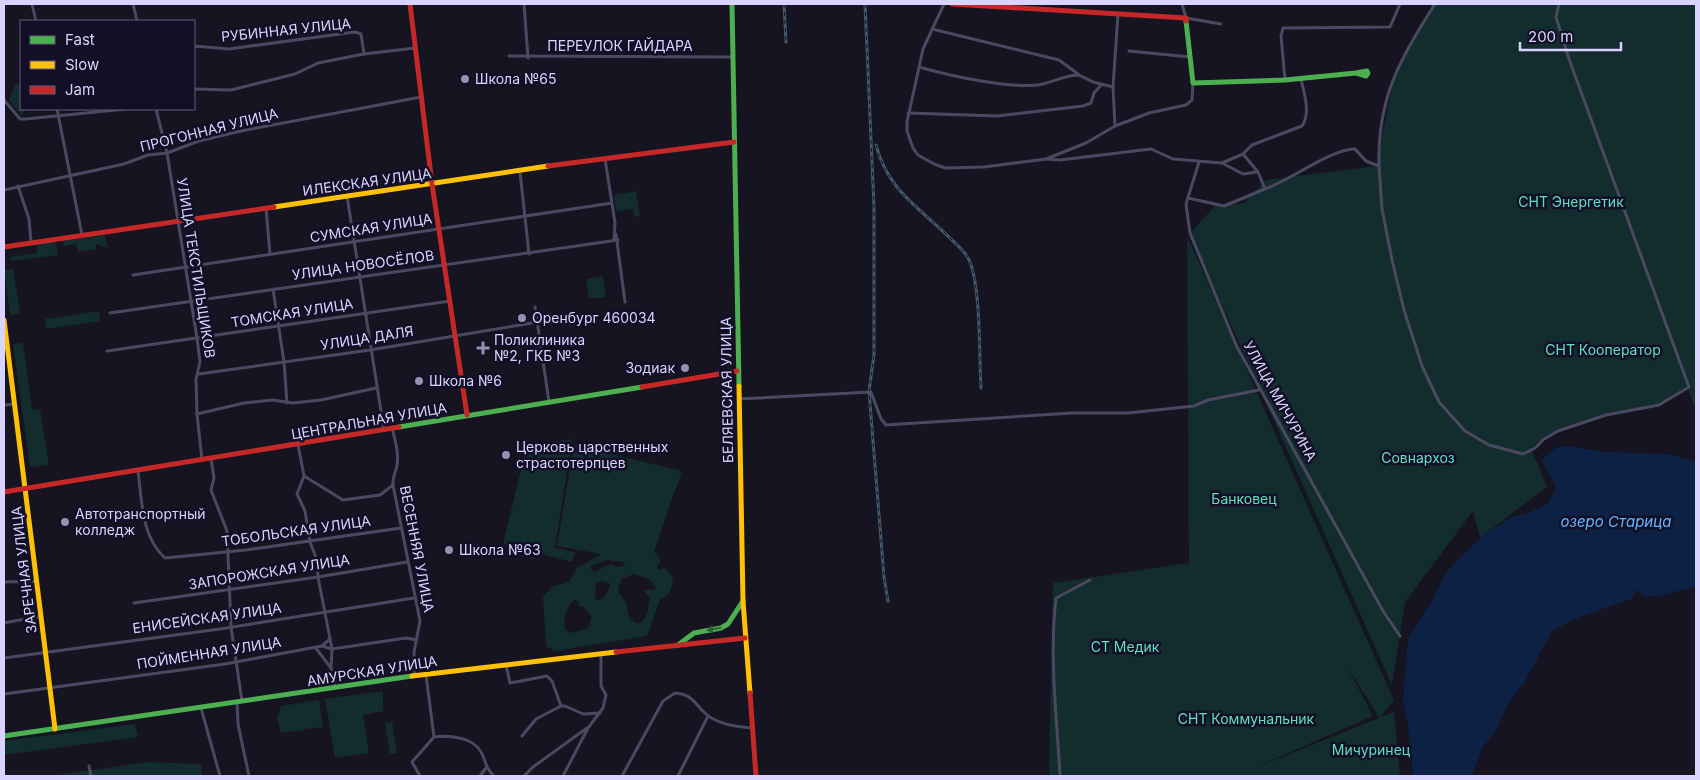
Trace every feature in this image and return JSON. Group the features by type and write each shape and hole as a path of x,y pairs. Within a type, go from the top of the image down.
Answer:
{"street":[{"path":"32,4 36,20"},
{"path":"133,4 137,20"},
{"path":"410,4 432,184 467,415"},
{"path":"524,4 528,58"},
{"name":"БЕЛЯЕВСКАЯ УЛИЦА","path":"732,4 737,371 743,601 756,776"},
{"path":"944,4 932,29 919,67 908,113 907,132 913,148 925,160 945,168 984,167 1151,149 1173,159 1222,163 1243,174 1258,172"},
{"path":"952,4 1186,18 1221,24"},
{"path":"1046,159 1086,143 1115,126 1150,113 1186,105 1192,100 1191,57 1186,18 1182,4"},
{"path":"1285,80 1281,36 1283,28 1390,27 1400,4"},
{"path":"1435,4 1395,73 1381,118 1379,166 1382,209 1404,310 1422,366 1439,402 1465,430 1489,445 1523,454 1535,448 1544,439 1558,432 1606,415 1659,405 1689,387 1569,59 1556,17 1559,4"},
{"path":"1115,126 1113,86 1118,14"},
{"path":"932,29 1059,60 1079,75 1113,86"},
{"name":"РУБИННАЯ УЛИЦА","path":"195,46 230,49 355,32 360,34 364,54"},
{"path":"195,89 231,90 295,74 318,63 364,54 415,48"},
{"path":"1129,51 1191,57"},
{"name":"ПЕРЕУЛОК ГАЙДАРА","path":"509,56 528,58 732,57"},
{"path":"919,67 948,75 1023,85 1039,85 1079,75"},
{"path":"1193,83 1302,79 1356,73"},
{"path":"1222,163 1243,154 1252,145 1302,126 1305,122 1305,103 1302,79"},
{"path":"908,113 997,116 1083,106 1091,103 1094,93 1102,84"},
{"name":"ПРОГОННАЯ УЛИЦА","path":"4,190 124,164 148,155 168,153 199,142 241,132 421,97"},
{"path":"4,100 20,119 59,117 118,110"},
{"path":"57,110 72,174 82,235"},
{"name":"УЛИЦА ТЕКСТИЛЬЩИКОВ","path":"156,110 168,153 197,338 200,362 199,374 196,379 197,414 202,460"},
{"name":"ИЛЕКСКАЯ УЛИЦА","path":"4,247 179,220 734,142"},
{"path":"1188,198 1224,206 1282,184 1349,148 1355,149 1366,161 1379,166"},
{"path":"1243,154 1258,172 1265,189"},
{"path":"605,159 625,302"},
{"name":"УЛИЦА МИЧУРИНА","path":"1199,162 1186,204 1190,233 1237,347 1383,610 1400,636"},
{"path":"520,172 529,254"},
{"path":"18,186 28,219 31,242"},
{"path":"347,196 358,278 384,430"},
{"name":"СУМСКАЯ УЛИЦА","path":"133,275 612,203"},
{"path":"266,208 270,254"},
{"name":"УЛИЦА НОВОСЁЛОВ","path":"110,313 616,240"},
{"path":"273,289 284,362 287,402"},
{"name":"ТОМСКАЯ УЛИЦА","path":"107,351 278,328 450,301"},
{"path":"535,307 549,402"},
{"name":"ЗАРЕЧНАЯ УЛИЦА","path":"4,320 7,365 16,404 54,729"},
{"name":"УЛИЦА ДАЛЯ","path":"199,374 370,350 538,322"},
{"name":"ЦЕНТРАЛЬНАЯ УЛИЦА","path":"4,492 298,445 737,371"},
{"path":"197,414 272,400 287,402 322,400 376,388"},
{"path":"738,399 871,392 880,419 886,425 1072,413 1138,412 1194,406 1208,400 1260,390"},
{"path":"4,405 16,404"},
{"name":"ВЕСЕННЯЯ УЛИЦА","path":"392,428 398,467 394,475 393,485 420,622 414,652 415,676"},
{"path":"298,445 304,476 297,494 305,511 310,542 315,550 318,577 332,649 331,668 335,688"},
{"path":"211,459 214,478 211,490 227,531 231,627 240,702 238,724 249,776"},
{"name":"ТОБОЛЬСКАЯ УЛИЦА","path":"138,471 148,533 157,551 164,558 310,542 401,528"},
{"path":"304,476 343,500 380,495 393,485"},
{"name":"ЗАПОРОЖСКАЯ УЛИЦА","path":"134,603 318,577 407,562"},
{"path":"1060,776 1053,620 1056,598 1065,591 1090,580"},
{"path":"4,582 14,581 18,584 37,581"},
{"name":"ЕНИСЕЙСКАЯ УЛИЦА","path":"4,658 231,627 414,598"},
{"path":"676,646 694,633 721,628 728,624 743,601"},
{"path":"4,623 41,616"},
{"name":"ПОЙМЕННАЯ УЛИЦА","path":"4,694 50,689 236,661 322,646 332,649 406,638 417,640"},
{"name":"АМУРСКАЯ УЛИЦА","path":"4,736 426,674 745,638"},
{"path":"322,646 330,639"},
{"path":"315,647 331,668"},
{"path":"563,776 588,728 603,708 606,695 601,686 602,654"},
{"path":"506,664 510,682 547,676 552,681 561,706"},
{"path":"426,674 434,737"},
{"path":"622,776 663,702 675,693 681,693 694,700 708,716 737,727 751,728"},
{"path":"522,736 536,719 561,706 583,714 600,713"},
{"path":"201,708 219,776"},
{"path":"678,776 708,716"},
{"path":"524,776 588,728"},
{"path":"420,776 412,762 434,737 450,736 476,745 481,751 486,768 494,776"},
{"path":"89,766 91,776"},
{"path":"480,776 486,768"}],"green space":[{"path":"1439,4 1696,4 1696,405 1694,406 1687,386 1659,405 1627,410 1558,431 1544,437 1531,448 1547,487 1480,538 1473,511 1405,602 1392,685 1190,233 1215,206 1244,203 1266,180 1376,166 1395,73 1432,7"},
{"path":"16,83 20,85 20,110 25,110 22,116 9,100"},
{"path":"636,191 640,216 635,217 633,209 616,211 614,195"},
{"path":"105,235 108,248 96,244 96,249 78,252 76,244 64,246 63,241"},
{"path":"1187,236 1394,700 1380,717 1394,712 1400,776 1049,776 1053,583 1189,563","holes":["1346,664 1379,718 1252,769 1373,716"]},
{"path":"55,240 58,255 11,261 10,257 37,253 36,243"},
{"path":"13,269 20,313 10,315 4,270"},
{"path":"603,276 606,297 589,299 586,279"},
{"path":"99,311 100,321 46,329 45,319"},
{"path":"23,343 32,409 40,410 49,465 30,467 13,344"},
{"path":"572,439 555,548 575,552 572,562 503,544 527,445"},
{"path":"574,445 682,471 654,551 661,561 657,565 659,570 665,568 673,577 672,585 668,594 660,600 647,636 555,651 546,646 543,597 552,587 569,582 577,568 601,554 557,546","holes":["607,560 624,562 625,565 616,567 611,564 594,572 591,566","634,574 649,579 656,587 654,590 645,589 644,591 650,597 647,614 641,623 636,623 629,618 626,603 618,591 621,579","597,582 609,583 610,587 603,599 599,600 595,599","576,599 580,607 584,607 592,616 588,628 572,633 565,630 564,621 566,613"]},
{"path":"383,691 383,711 363,715 369,753 335,758 325,699"},
{"path":"319,700 323,727 281,733 277,718 281,706"},
{"path":"392,722 397,753 390,754 385,723"},
{"path":"135,724 138,737 4,755 4,741"},
{"path":"148,762 201,764 202,776 49,776"}],"water":[{"name":"озеро Старица","path":"1568,446 1604,452 1667,454 1696,461 1696,586 1659,596 1643,596 1637,589 1631,599 1577,618 1552,631 1525,681 1509,702 1497,728 1481,750 1472,776 1413,776 1408,725 1403,701 1408,638 1435,596 1443,577 1456,561 1484,534 1512,517 1548,504 1556,487 1542,461 1553,450"}],"railway":[{"path":"784,4 786,42"},
{"path":"865,4 874,207 874,355 869,391 884,577 888,601"},
{"path":"876,145 881,161 897,187 969,259 974,274 978,306 981,388"}],"traffic: fast":[{"path":"732,4 739,386"},
{"path":"1186,21 1193,83 1285,80 1356,73 1366,76 1368,73 1367,71 1356,73"},
{"path":"399,427 642,387"},
{"path":"678,645 694,633 721,628 728,624 743,601"},
{"path":"4,736 412,676"}],"traffic: slow":[{"path":"274,207 548,166"},
{"path":"4,320 55,729"},
{"path":"739,386 743,601 750,693"},
{"path":"412,676 616,652"}],"traffic: jam":[{"path":"410,4 432,184 467,415"},
{"path":"952,4 1186,18 1186,21"},
{"path":"548,166 734,142"},
{"path":"4,247 274,207"},
{"path":"642,387 737,371"},
{"path":"4,492 399,427"},
{"path":"616,652 745,638"},
{"path":"750,693 756,776"}],"place":[{"name":"Школа №65","path":"465,79"},
{"name":"Оренбург 460034","path":"522,318"},
{"name":"Поликлиника №2, ГКБ №3","path":"483,348"},
{"name":"Зодиак","path":"685,368"},
{"name":"Школа №6","path":"419,381"},
{"name":"Церковь царственных страстотерпцев","path":"506,455"},
{"name":"Автотранспортный колледж","path":"65,522"},
{"name":"Школа №63","path":"449,550"}],"park label":[{"name":"СНТ Энергетик","path":"1571,202"},
{"name":"СНТ Кооператор","path":"1603,350"},
{"name":"Совнархоз","path":"1418,458"},
{"name":"Банковец","path":"1244,499"},
{"name":"СТ Медик","path":"1125,647"},
{"name":"СНТ Коммунальник","path":"1246,719"},
{"name":"Мичуринец","path":"1371,750"}]}
